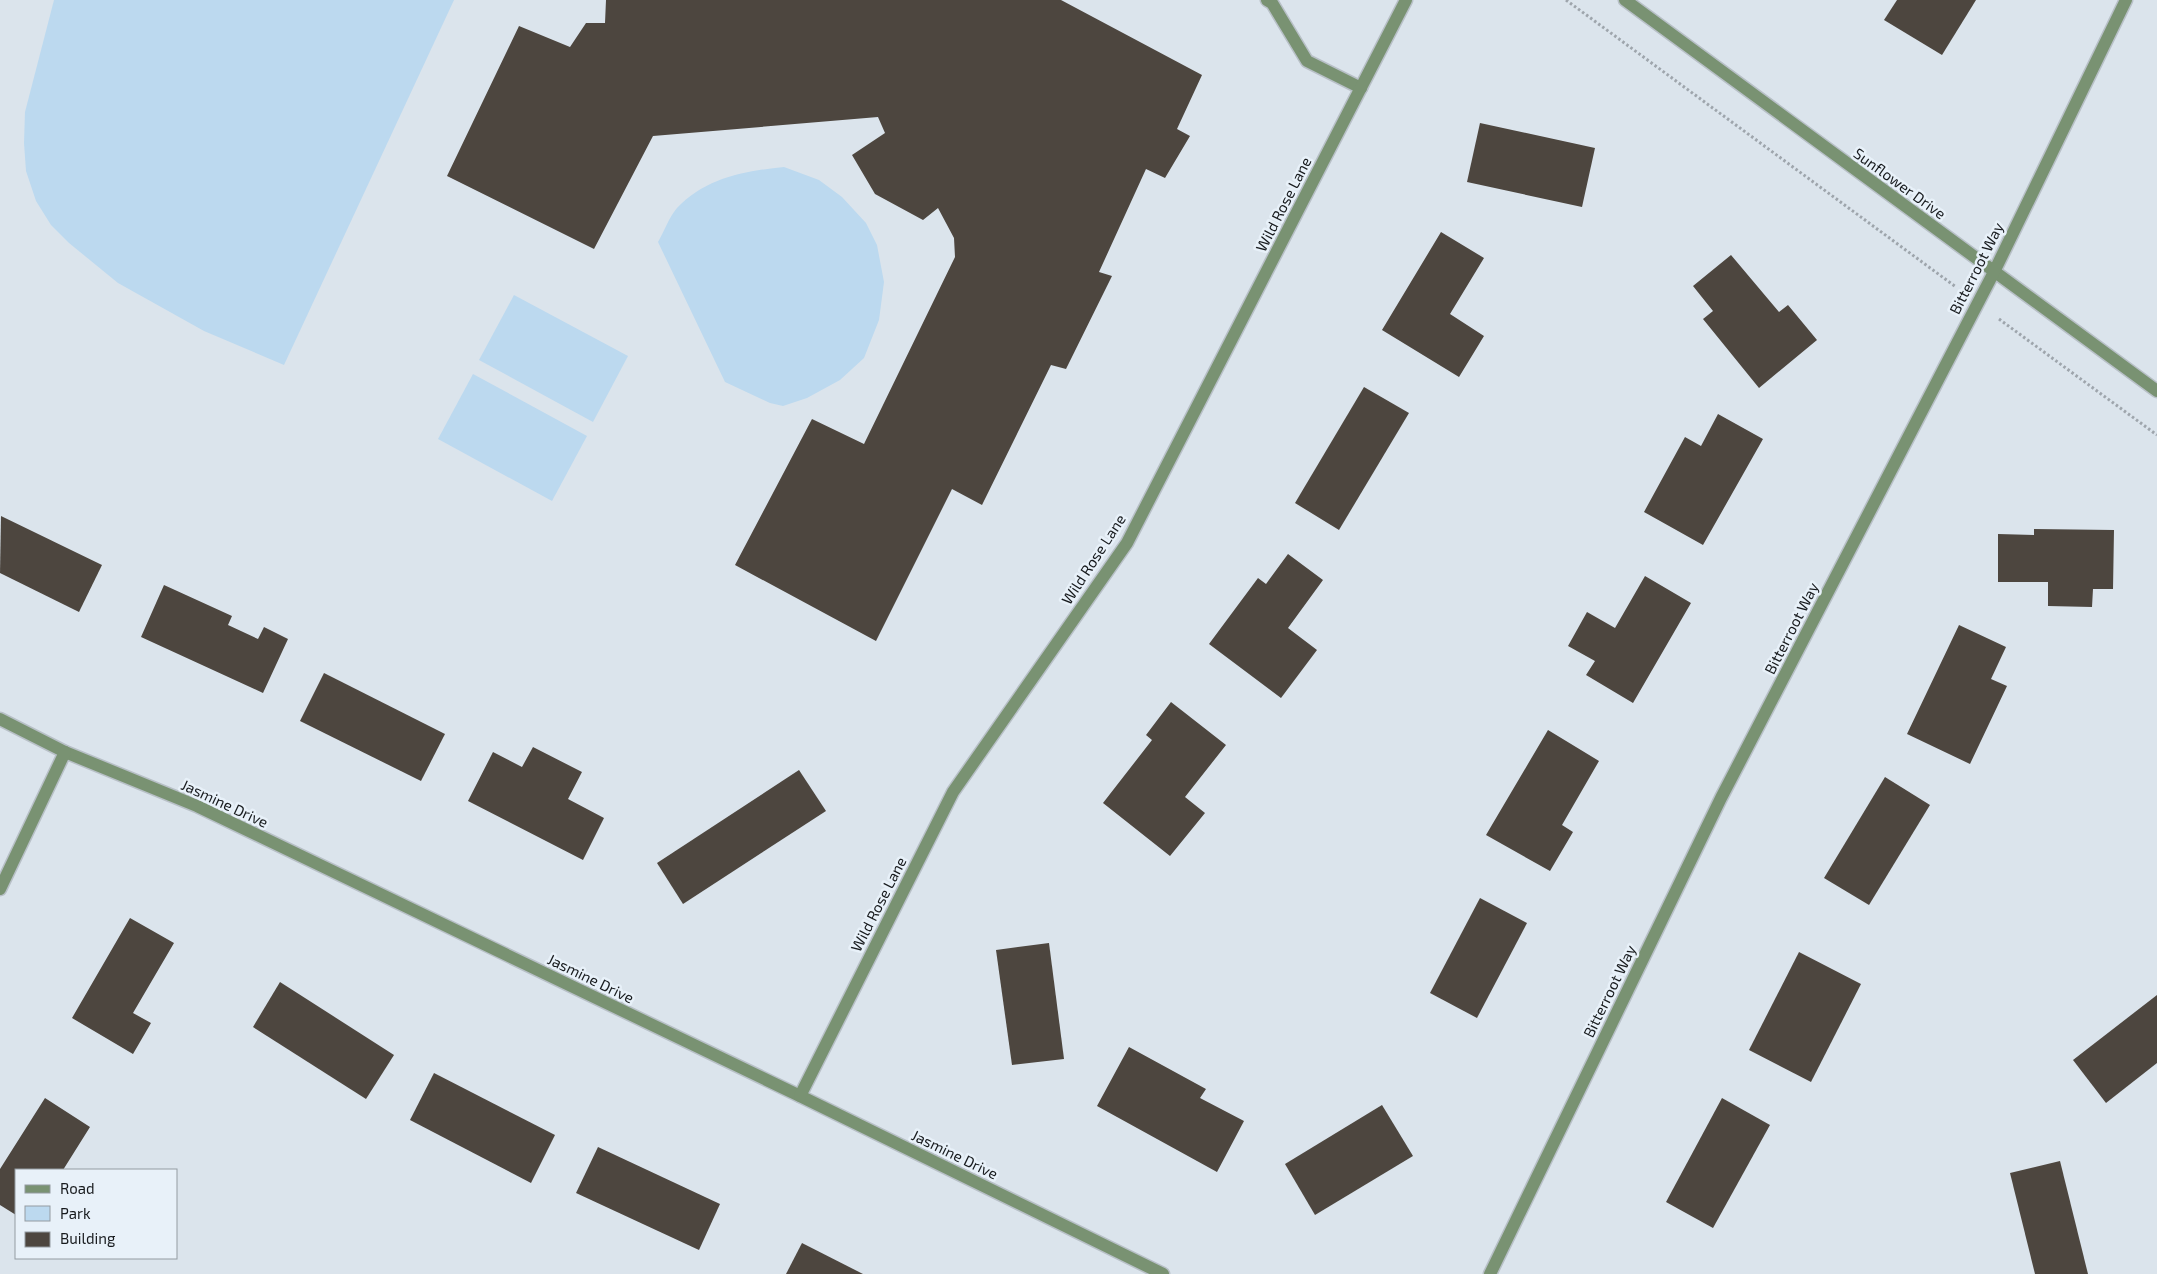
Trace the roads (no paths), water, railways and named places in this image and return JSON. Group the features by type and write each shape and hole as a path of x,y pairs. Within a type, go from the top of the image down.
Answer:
{"street":[{"path":"1267,0 1272,3 1307,61 1361,88"},
{"name":"Wild Rose Lane","path":"800,1096 953,792 1127,543 1406,0"},
{"name":"Sunflower Drive","path":"1625,0 2157,392"},
{"name":"Bitterroot Way","path":"1490,1274 1721,798 1994,272 2126,0"},
{"name":"Jasmine Drive","path":"0,719 65,752 197,806 800,1096 1163,1274"},
{"path":"0,889 65,752"}]}
